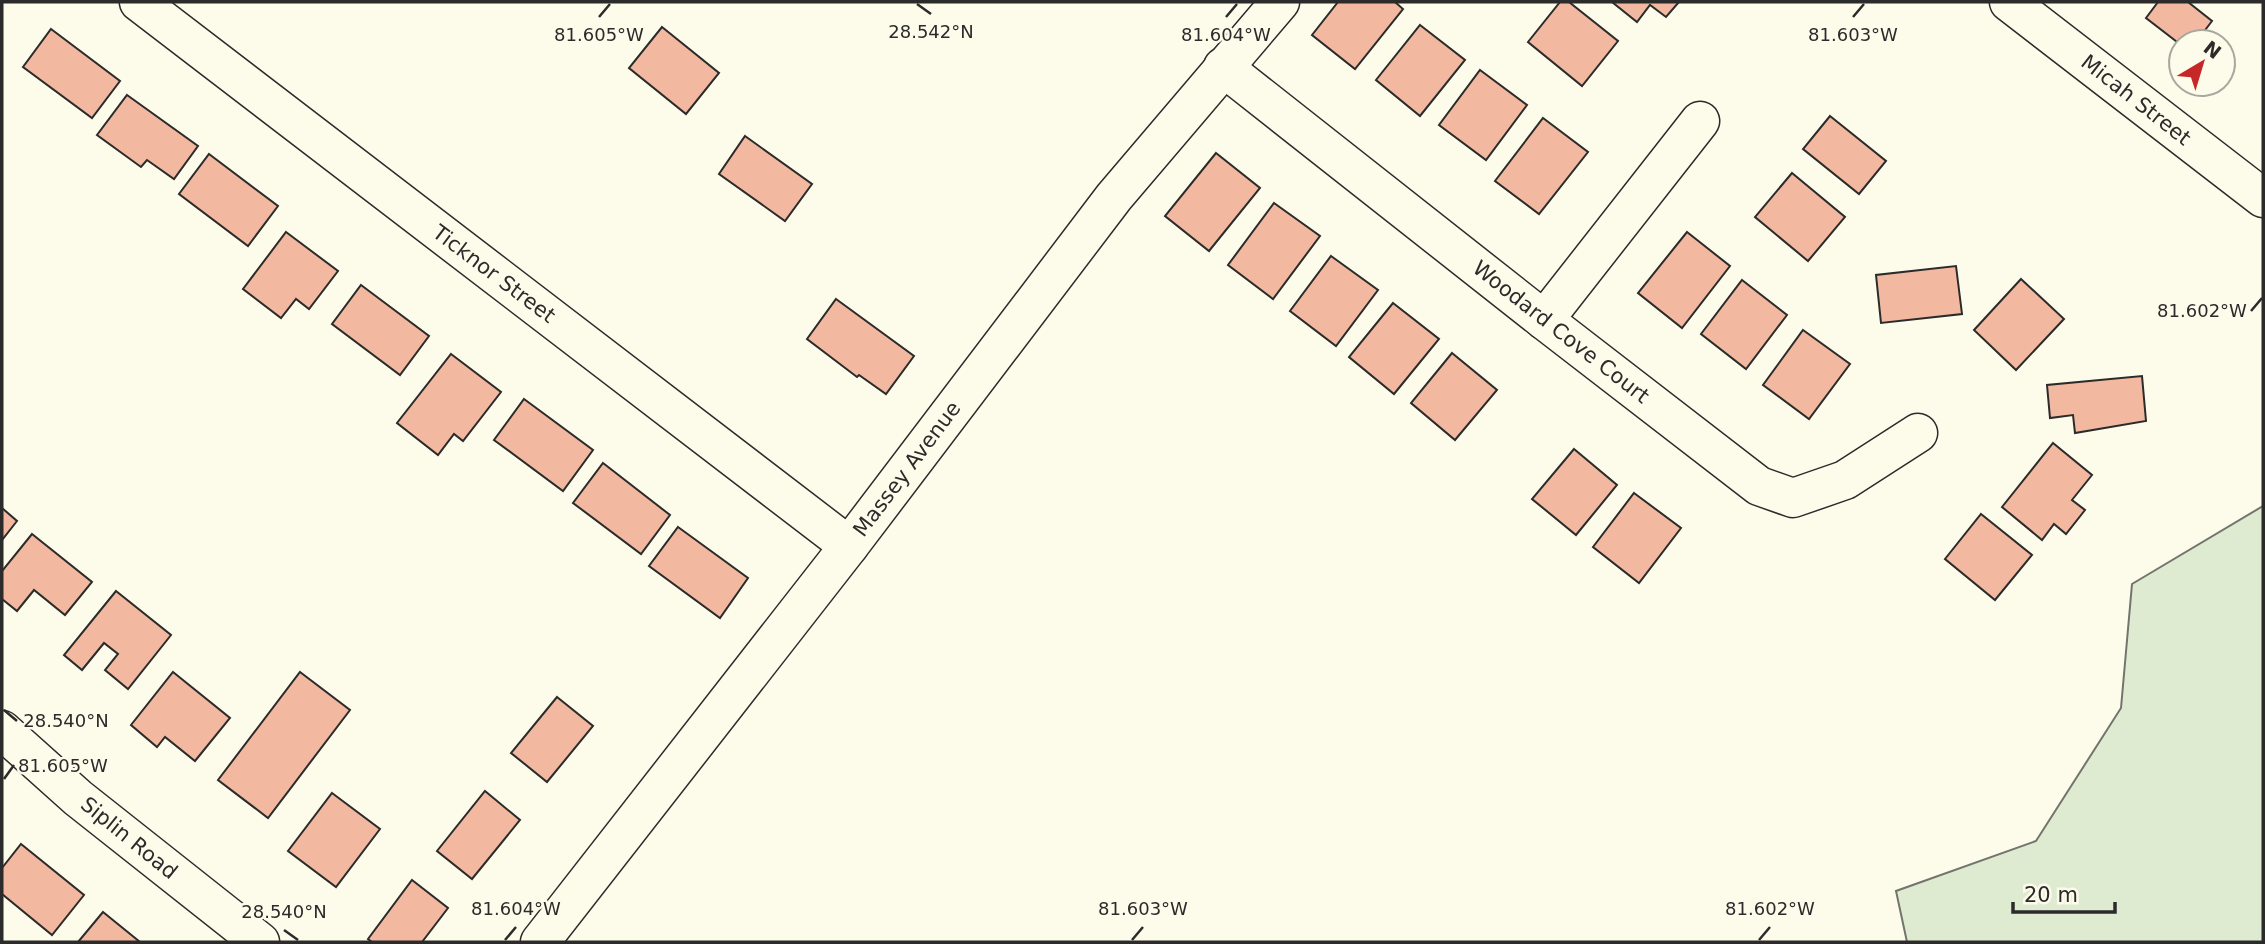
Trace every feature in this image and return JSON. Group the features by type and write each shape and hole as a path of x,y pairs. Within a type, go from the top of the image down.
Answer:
{"street":[{"name":"Ticknor Street","path":"139,2 849,546"},
{"name":"Massey Avenue","path":"540,942 849,546 1114,197 1280,2"},
{"name":"Micah Street","path":"2009,2 2263,198"},
{"name":"Woodard Cove Court","path":"1223,67 1759,486 1793,498 1845,480 1918,433"},
{"path":"1544,320 1700,121"},
{"name":"Siplin Road","path":"2,730 78,797 260,942"}],"green space":[{"path":"2263,506 2263,942 1907,942 1896,891 2036,841 2121,708 2132,584"}],"building":[{"path":"1338,2 1395,2 1403,9 1355,69 1312,35"},
{"path":"1560,2 1569,2 1618,41 1582,86 1528,42"},
{"path":"1612,2 1679,2 1666,17 1650,5 1637,22"},
{"path":"2158,2 2188,2 2212,21 2207,28 2167,28 2167,34 2146,18"},
{"path":"1420,25 1465,60 1420,116 1376,80"},
{"path":"662,27 719,73 686,114 629,68"},
{"path":"51,29 120,81 92,118 23,67"},
{"path":"1480,70 1527,105 1486,160 1439,125"},
{"path":"127,95 198,146 174,179 147,160 141,167 97,135"},
{"path":"1830,116 1886,161 1859,194 1803,149"},
{"path":"1543,118 1588,152 1539,214 1495,181"},
{"path":"745,136 812,184 785,221 719,174"},
{"path":"1216,153 1260,188 1209,251 1165,216"},
{"path":"209,154 278,206 248,246 179,194"},
{"path":"1792,173 1845,217 1808,261 1755,217"},
{"path":"1274,203 1320,236 1273,299 1228,265"},
{"path":"286,232 338,271 309,309 296,299 281,318 243,289"},
{"path":"1687,232 1730,266 1682,328 1638,293"},
{"path":"1331,256 1378,290 1336,346 1290,311"},
{"path":"1956,266 1962,314 1881,323 1876,275"},
{"path":"2021,279 2064,319 2016,370 1974,330"},
{"path":"1742,280 1787,315 1746,369 1701,334"},
{"path":"361,285 429,336 400,375 332,324"},
{"path":"836,299 914,356 886,394 859,375 857,377 807,339"},
{"path":"1393,303 1439,339 1394,394 1349,357"},
{"path":"1803,330 1850,364 1809,419 1763,385"},
{"path":"1452,353 1497,390 1455,440 1411,403"},
{"path":"451,354 501,392 463,441 454,434 438,455 397,423"},
{"path":"2142,376 2146,421 2075,433 2073,415 2050,418 2047,385"},
{"path":"524,399 593,450 563,491 494,440"},
{"path":"2053,443 2092,475 2072,500 2085,510 2066,534 2054,524 2042,540 2002,507"},
{"path":"1574,449 1617,485 1576,535 1532,499"},
{"path":"603,463 670,515 641,554 573,503"},
{"path":"1634,493 1681,528 1639,583 1593,547"},
{"path":"2,508 17,521 2,540"},
{"path":"1981,514 2032,555 1995,600 1945,559"},
{"path":"678,527 748,578 720,618 649,566"},
{"path":"32,534 92,582 65,615 34,590 17,611 2,599 2,571"},
{"path":"116,591 171,635 128,689 105,670 118,654 104,643 82,670 64,655"},
{"path":"173,672 230,718 195,761 165,737 157,747 131,725"},
{"path":"300,672 350,710 268,818 218,780"},
{"path":"557,697 593,726 547,782 511,753"},
{"path":"485,791 520,820 472,879 437,851"},
{"path":"332,793 380,829 336,887 288,851"},
{"path":"21,844 84,895 52,935 2,894 2,868"},
{"path":"412,880 448,908 422,942 372,942 368,939"},
{"path":"103,912 140,942 78,942"}]}
